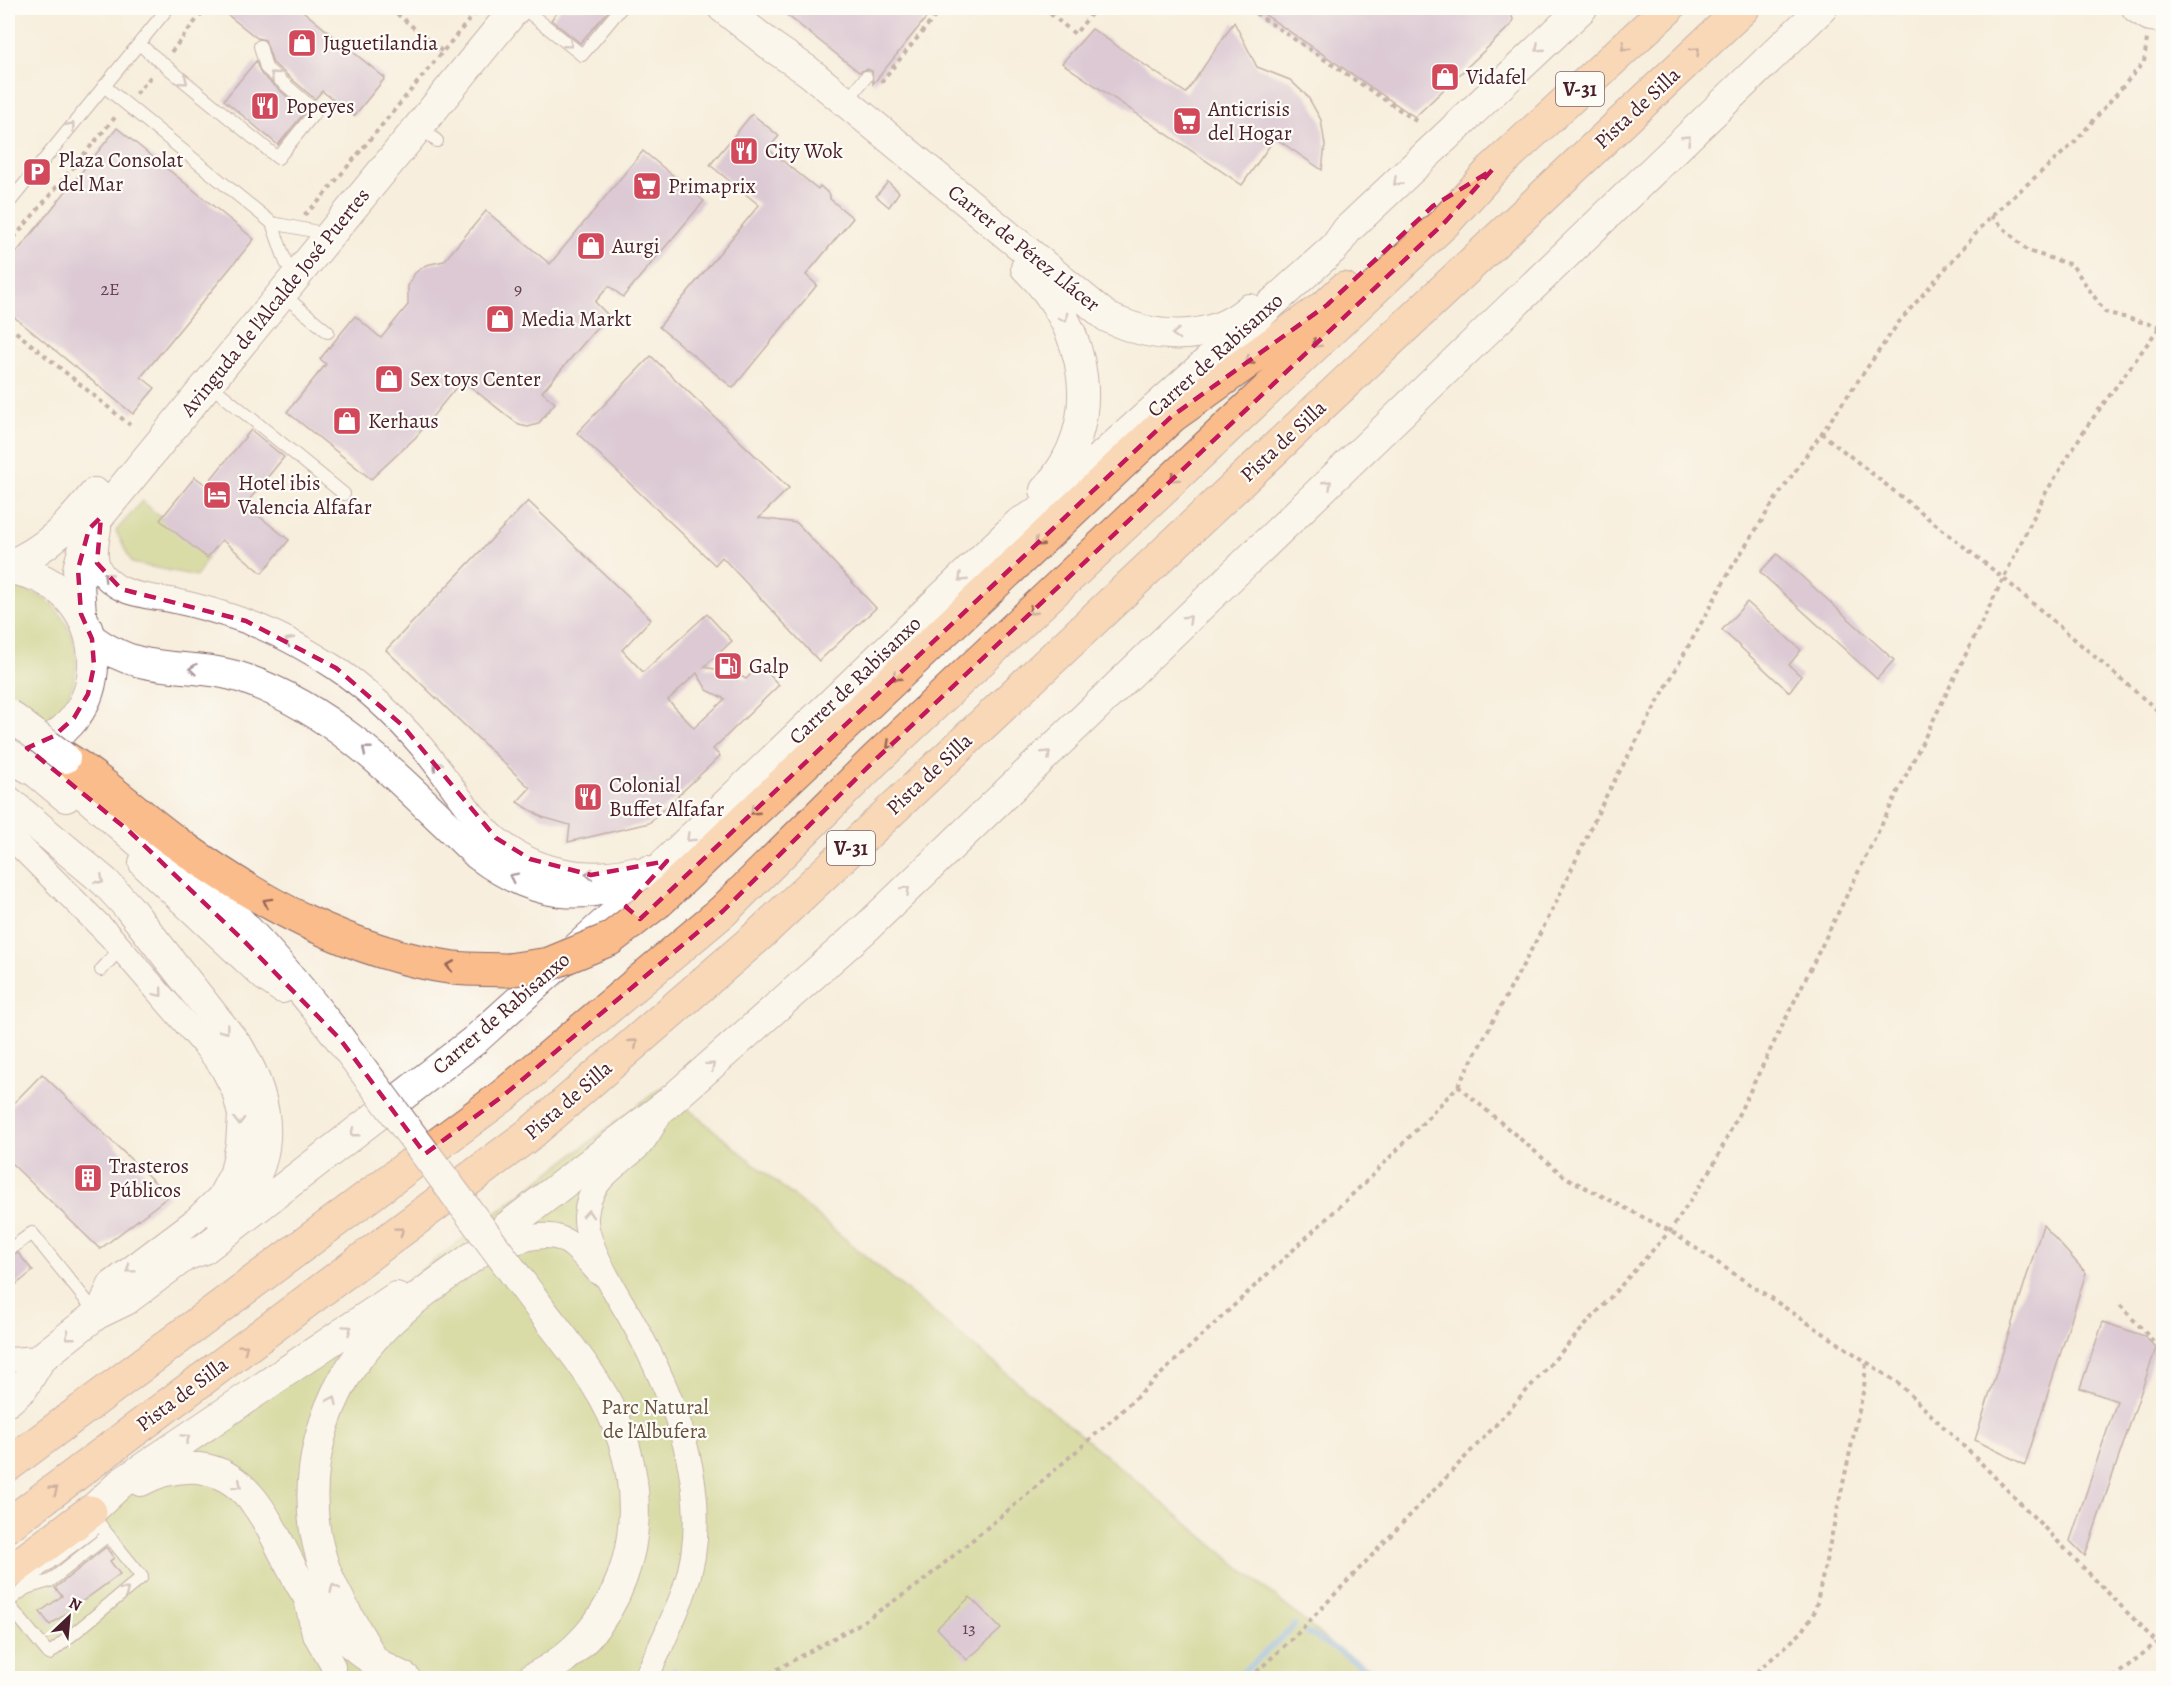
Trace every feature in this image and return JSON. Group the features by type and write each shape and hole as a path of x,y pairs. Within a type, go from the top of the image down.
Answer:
{"highway":[{"name":"V-31","path":"8,1465 504,1095 723,911 891,745 1446,221 1492,170 1668,8"},
{"name":"Pista de Silla","path":"8,1525 531,1133 741,950 1743,8"},
{"path":"60,764 92,775 191,852 246,890 291,915 351,940 454,968 508,970 549,964 610,939 659,901 1172,416 1327,305 1433,206 1492,170"},
{"path":"17,1580 99,1524"}],"street":[{"name":"Avinguda de l'Alcalde José Puertes","path":"8,567 25,559 58,537 286,263 306,224 496,8"},
{"name":"Avinguda de l'Alcalde José Puertes","path":"8,753 29,748 54,736 74,718 88,694 94,666 78,569 89,529 282,294 428,134 516,8"},
{"name":"Carrer de Pérez Llácer","path":"706,8 1015,257 1042,283 1066,319 1078,347 1083,384 1081,424 1073,452 1058,476 1030,506 1019,523"},
{"name":"Carrer de Pérez Llácer","path":"723,8 846,102 1107,317 1127,327 1156,335 1186,334 1214,329 1240,317 1328,239 1347,230"},
{"path":"508,1236 777,1010 873,922 1822,8"},
{"name":"Carrer de Rabisanxo","path":"17,1361 97,1314 126,1300 184,1256 204,1249 475,1040 641,890 667,861 1019,523 1041,511 1335,247 1347,230 1572,13"},
{"path":"101,517 95,552 97,563 102,572 121,589 207,609 246,621 336,668 402,725 477,817 496,837 513,849 530,859 573,874 615,873 667,861"},
{"path":"8,544 58,537"},
{"path":"8,567 48,580 67,595 87,626 124,659 151,665 207,670 246,679 305,706 333,722 373,755 478,855 526,883 554,891 590,893 624,885 667,861"},
{"path":"8,714 188,886 340,1040"},
{"path":"8,733 60,764 233,914 294,979 586,1369 609,1408 624,1443 633,1478 632,1546 622,1578 608,1609 580,1647 554,1668 534,1678"},
{"path":"8,753 36,772 140,859 264,976 295,996"},
{"name":"Carrer de Rabisanxo","path":"14,819 221,1066 234,1091 240,1115 238,1144 232,1172 219,1197 195,1220 110,1284 97,1314"},
{"path":"14,819 105,882 129,908 239,1048 254,1072 263,1097 265,1139 262,1160 235,1209 196,1242 184,1256"},
{"path":"646,1678 685,1589 696,1530 693,1477 655,1361 613,1288 591,1239 586,1217 591,1194 606,1172 640,1145 667,1104"},
{"path":"508,1236 538,1233 572,1244 613,1288"},
{"path":"99,1524 121,1483 474,1256 399,1313 358,1356 332,1398 320,1432 314,1469 313,1509 317,1540 331,1581 372,1658"},
{"path":"8,1401 23,1388 17,1361"},
{"path":"99,1524 157,1473 184,1467 211,1470 242,1487 258,1507 305,1592 320,1614 372,1658 405,1678"},
{"path":"305,1592 314,1633 333,1666 333,1678"}],"lane":[{"path":"8,204 168,8"},
{"path":"524,8 582,55 621,8"},
{"path":"139,44 278,158 316,111 266,68 260,46"},
{"path":"846,102 866,77"},
{"path":"104,86 272,223 286,263"},
{"path":"272,223 306,224"},
{"path":"282,294 328,332"},
{"path":"208,384 344,494"},
{"path":"101,970 116,942"},
{"path":"13,1247 32,1233 97,1314"},
{"path":"17,1580 8,1603 49,1653 142,1577 99,1524"}],"path":[{"path":"8,245 206,8"},
{"path":"390,8 443,52"},
{"path":"306,224 301,219 315,202 320,201 479,8"},
{"path":"877,87 942,8"},
{"path":"1043,8 1075,34 1096,8"},
{"path":"1248,8 1419,123"},
{"path":"761,1678 856,1626 918,1585 1017,1503 1112,1420 1373,1175 1458,1086 1551,913 1605,798 1732,567 1821,433 1899,322 1991,216 2073,144 2144,62 2152,12"},
{"path":"1250,1678 1298,1633 1493,1428 1670,1231 1713,1168 2002,577 2045,494 2068,457 2162,325 2105,312 2072,265 2028,251 1991,216"},
{"path":"8,328 11,328 130,425"},
{"path":"1821,433 2002,577 2163,716"},
{"path":"1458,1086 1566,1177 1670,1231 1898,1383 1981,1463 2163,1650"},
{"path":"2120,1305 2163,1353"},
{"path":"1750,1678 1803,1630 1815,1611 1864,1388 1866,1362"},
{"path":"2113,1678 2156,1643"}],"highlighted area":[{"path":"1492,170 1446,221 874,761 723,911 504,1095 425,1154 340,1039 244,941 129,831 27,748 54,736 74,718 88,694 94,666 92,639 81,614 78,569 89,529 101,517 97,563 121,589 246,621 336,668 402,725 496,838 530,859 591,875 667,861 626,907 640,919 1172,416 1327,305 1433,206"}],"green space":[{"path":"142,501 207,558 197,576 132,563 116,531"},
{"path":"8,586 37,595 58,612 68,626 74,641 76,658 71,690 62,705 40,724 8,734"},
{"name":"Parc Natural de l'Albufera","path":"662,1087 1371,1678 8,1678 8,1585"}],"building":[{"name":"Juguetilandia","path":"219,8 299,8 385,78 354,116 322,91 315,99 273,63 265,40 257,38"},
{"path":"561,8 611,8 580,43 551,20"},
{"path":"778,8 934,8 873,84 872,71 867,69 859,72"},
{"path":"1255,8 1508,8 1513,19 1511,25 1415,117"},
{"path":"1234,22 1257,67 1290,80 1308,97 1321,120 1325,145 1322,170 1275,138 1242,185 1062,63 1092,29 1186,93"},
{"name":"Popeyes","path":"256,61 261,74 305,112 278,145 224,100"},
{"path":"752,114 779,136 768,149 818,189 820,186 830,195 830,199 853,218 806,275 817,285 733,388 659,327 759,205 710,165"},
{"path":"117,128 254,239 141,377 155,388 133,414 8,312 8,263"},
{"path":"643,151 704,201 623,297 609,286 595,302 608,315 542,392 555,403 538,424 528,427 519,425 462,380 416,437 371,479 287,412 326,364 320,359 355,316 381,338 408,305 408,286 415,273 426,265 444,261 486,211 550,264"},
{"path":"888,182 899,192 889,207 876,196"},
{"path":"651,356 789,488 759,518 797,523 876,608 819,661 722,557 715,565 577,433"},
{"name":"Hotel ibis Valencia Alfafar","path":"251,430 284,457 245,505 289,540 262,573 222,540 207,558 160,520 195,477 206,485"},
{"path":"528,501 651,619 622,650 643,672 707,614 732,641 704,667 735,673 746,679 760,665 779,685 713,749 720,756 649,823 568,842 570,825 542,817 517,802 530,788 386,650","holes":["697,673 707,690 725,699 694,728 668,700"]},
{"path":"1777,554 1894,660 1877,679 1760,572"},
{"path":"1747,602 1801,650 1789,665 1801,676 1789,692 1722,630"},
{"name":"Trasteros Públicos","path":"42,1074 169,1196 100,1249 8,1160 8,1109"},
{"path":"2043,1225 2086,1273 2025,1465 1975,1440"},
{"path":"8,1253 18,1253 33,1271 8,1291"},
{"path":"2103,1322 2144,1336 2156,1348 2085,1556 2070,1541 2117,1401 2080,1388"},
{"path":"106,1547 114,1558 110,1561 120,1574 50,1625 40,1612 62,1596 55,1588"},
{"path":"970,1597 1001,1629 967,1660 937,1628"}],"waterway":[{"path":"1237,1678 1295,1625"},
{"path":"1307,1632 1382,1678"},
{"path":"674,1670 677,1678"}],"place":[{"name":"Juguetilandia","path":"302,43"},
{"name":"Vidafel","path":"1445,77"},
{"name":"Popeyes","path":"265,106"},
{"name":"Anticrisis del Hogar","path":"1187,121"},
{"name":"City Wok","path":"744,151"},
{"name":"Plaza Consolat del Mar","path":"37,172"},
{"name":"Primaprix","path":"647,186"},
{"name":"Aurgi","path":"591,246"},
{"name":"Media Markt","path":"500,319"},
{"name":"Sex toys Center","path":"389,379"},
{"name":"Kerhaus","path":"347,421"},
{"name":"Hotel ibis Valencia Alfafar","path":"217,495"},
{"name":"Galp","path":"728,666"},
{"name":"Colonial Buffet Alfafar","path":"588,797"},
{"name":"Trasteros Públicos","path":"88,1178"}]}
